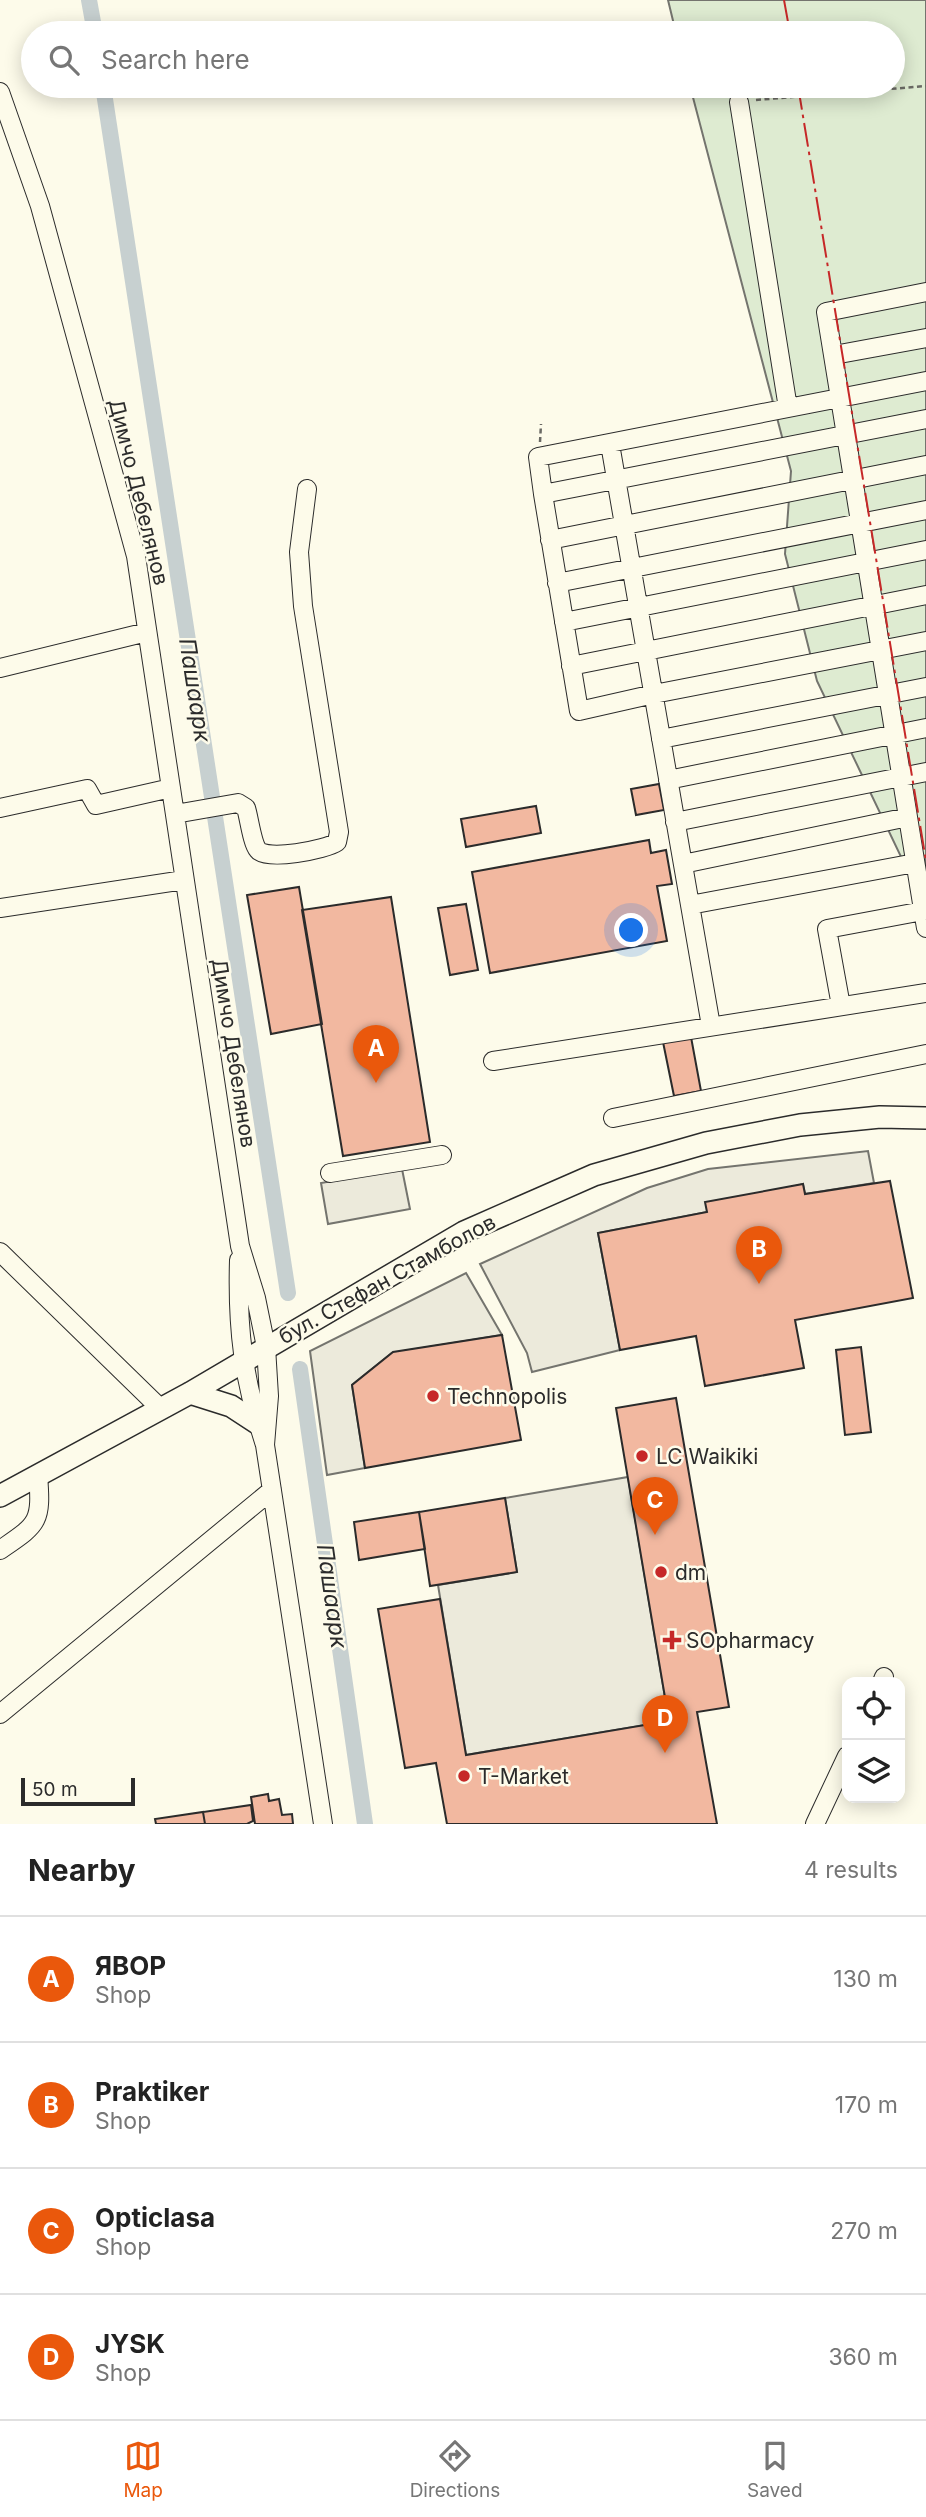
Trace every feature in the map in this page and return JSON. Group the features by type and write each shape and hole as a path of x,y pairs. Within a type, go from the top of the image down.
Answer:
{"main road":[{"name":"бул. Стефан Стамболов","path":"0,1496 190,1393 464,1232 594,1175 706,1143 800,1125 880,1117 926,1118"},
{"path":"190,1393 231,1406 257,1423"}],"street":[{"name":"Димчо Дебелянов","path":"0,92 40,206 136,556 240,1246 256,1298 266,1347 269,1396 265,1445"},
{"path":"738,102 788,408"},
{"path":"841,1006 828,929 925,919 915,863 915,827 902,777 887,695 826,312 926,292"},
{"path":"834,355 926,338"},
{"path":"926,381 538,457 579,711 926,641"},
{"path":"543,494 926,419"},
{"path":"610,444 711,1026"},
{"path":"550,540 926,465"},
{"path":"174,814 238,803 246,807 257,849 264,854 291,854 329,848 337,842 339,832 303,606 299,552 307,489"},
{"path":"557,583 926,510"},
{"path":"564,622 926,550"},
{"path":"571,666 926,595"},
{"path":"0,668 147,632"},
{"path":"661,739 926,687"},
{"path":"668,780 926,729"},
{"path":"675,822 926,772"},
{"path":"0,807 87,789 96,805 171,788"},
{"path":"683,864 915,827"},
{"path":"690,905 915,863"},
{"path":"0,908 184,880"},
{"path":"493,1061 926,993"},
{"path":"613,1118 926,1054"},
{"path":"330,1173 442,1155"},
{"name":"Димчо Дебелянов","path":"240,1246 237,1310 243,1361 251,1403 265,1445"},
{"path":"0,1252 160,1408"},
{"path":"265,1445 323,1824"},
{"path":"0,1550 29,1530 38,1517 41,1505 38,1475"},
{"path":"0,1714 272,1490"},
{"path":"816,1824 842,1767"}],"path":[{"path":"905,88 926,86"},
{"path":"738,102 785,98"}],"green space":[{"path":"668,0 926,0 926,909 817,681 785,554 791,471 693,98 905,98 905,21 673,21"}],"shaded area":[{"path":"868,1151 874,1183 805,1194 803,1184 707,1212 598,1233 620,1350 532,1372 527,1353 480,1264 647,1188 708,1169"},
{"path":"402,1169 410,1209 328,1224 321,1183"},
{"path":"466,1273 502,1335 392,1353 352,1385 365,1468 327,1475 310,1351"},
{"path":"628,1477 669,1721 466,1755 438,1585 517,1572 505,1498"}],"building":[{"path":"659,784 664,810 636,815 631,789"},
{"path":"536,806 541,833 466,847 461,819"},
{"path":"649,840 651,853 666,850 672,884 657,886 667,941 490,973 472,872"},
{"path":"299,887 322,1024 271,1034 247,895"},
{"path":"391,897 430,1142 343,1156 302,910"},
{"path":"466,904 478,970 450,975 438,908"},
{"path":"691,1037 701,1091 674,1096 663,1042"},
{"path":"890,1181 913,1298 795,1320 804,1368 705,1386 696,1336 620,1350 598,1233 707,1212 705,1202 803,1184 805,1194"},
{"name":"Technopolis","path":"502,1335 521,1440 365,1468 352,1385 393,1352"},
{"path":"861,1347 871,1432 845,1435 836,1350"},
{"path":"676,1398 729,1707 697,1712 717,1824 447,1824 436,1763 405,1768 378,1609 440,1599 466,1755 669,1721 616,1408"},
{"path":"505,1498 517,1572 430,1586 419,1512"},
{"path":"419,1512 425,1549 359,1560 354,1522"},
{"path":"268,1794 269,1801 279,1799 282,1815 292,1814 293,1824 255,1824 251,1797"},
{"path":"251,1805 253,1821 247,1824 205,1824 203,1812"},
{"path":"203,1812 205,1824 156,1824 155,1819"}],"waterway":[{"name":"Пашаарк","path":"89,0 93,21"},
{"name":"Пашаарк","path":"105,98 288,1293"},
{"name":"Пашаарк","path":"300,1369 365,1824"}],"power":[{"path":"784,0 788,21"},
{"path":"800,98 926,861"}],"place":[{"name":"ЯВОР","path":"376,1083"},
{"name":"Praktiker","path":"759,1284"},
{"name":"Technopolis","path":"433,1396"},
{"name":"LC Waikiki","path":"642,1456"},
{"name":"Opticlasa","path":"655,1535"},
{"name":"dm","path":"661,1572"},
{"name":"SOpharmacy","path":"672,1640"},
{"name":"JYSK","path":"665,1753"},
{"name":"T-Market","path":"464,1776"}]}
